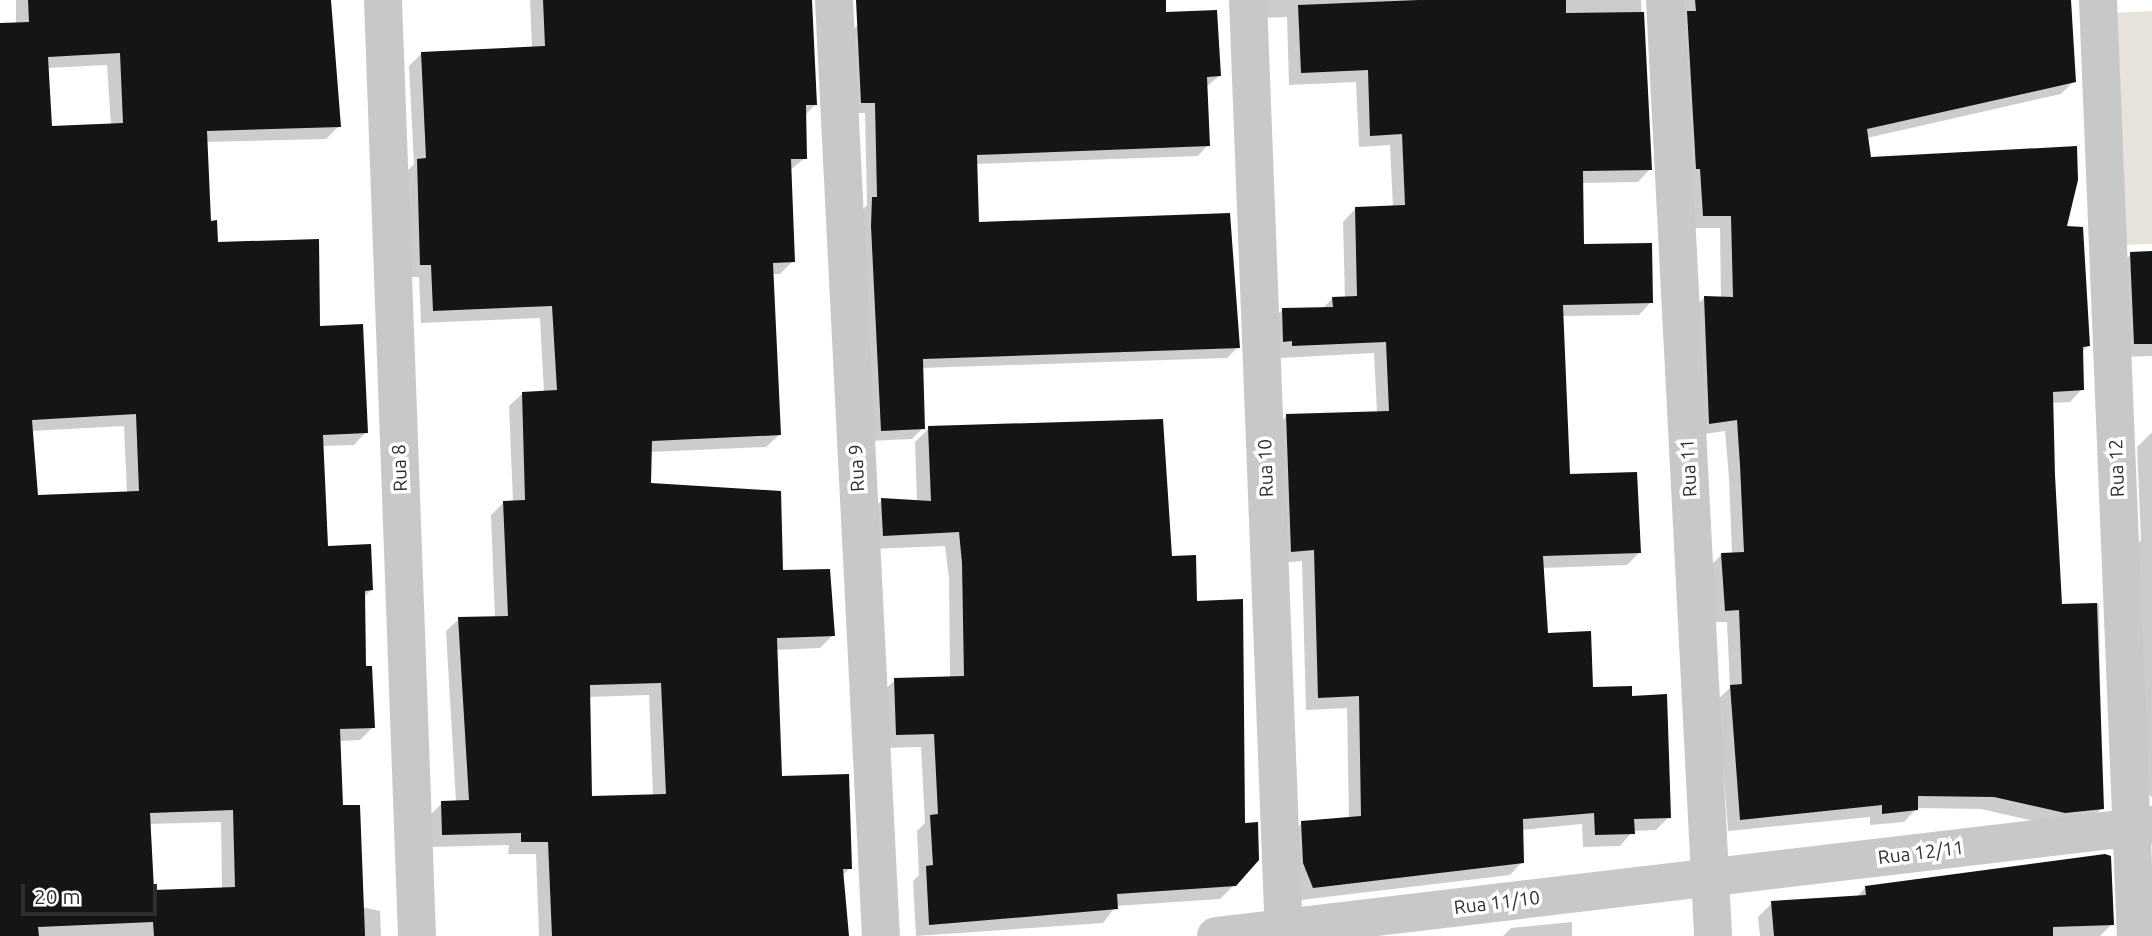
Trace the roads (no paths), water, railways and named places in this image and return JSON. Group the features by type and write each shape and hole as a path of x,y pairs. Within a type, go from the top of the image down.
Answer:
{"street":[{"name":"Rua 8","path":"383,0 417,936"},
{"name":"Rua 9","path":"834,0 881,936"},
{"name":"Rua 10","path":"1248,0 1283,932"},
{"name":"Rua 11","path":"1665,0 1713,936"},
{"name":"Rua 12","path":"2098,0 2142,826 2136,936"},
{"name":"Rua 12/11","path":"1710,878 2142,826"},
{"name":"Rua 11/10","path":"1216,936 1283,932 1710,878"}]}
